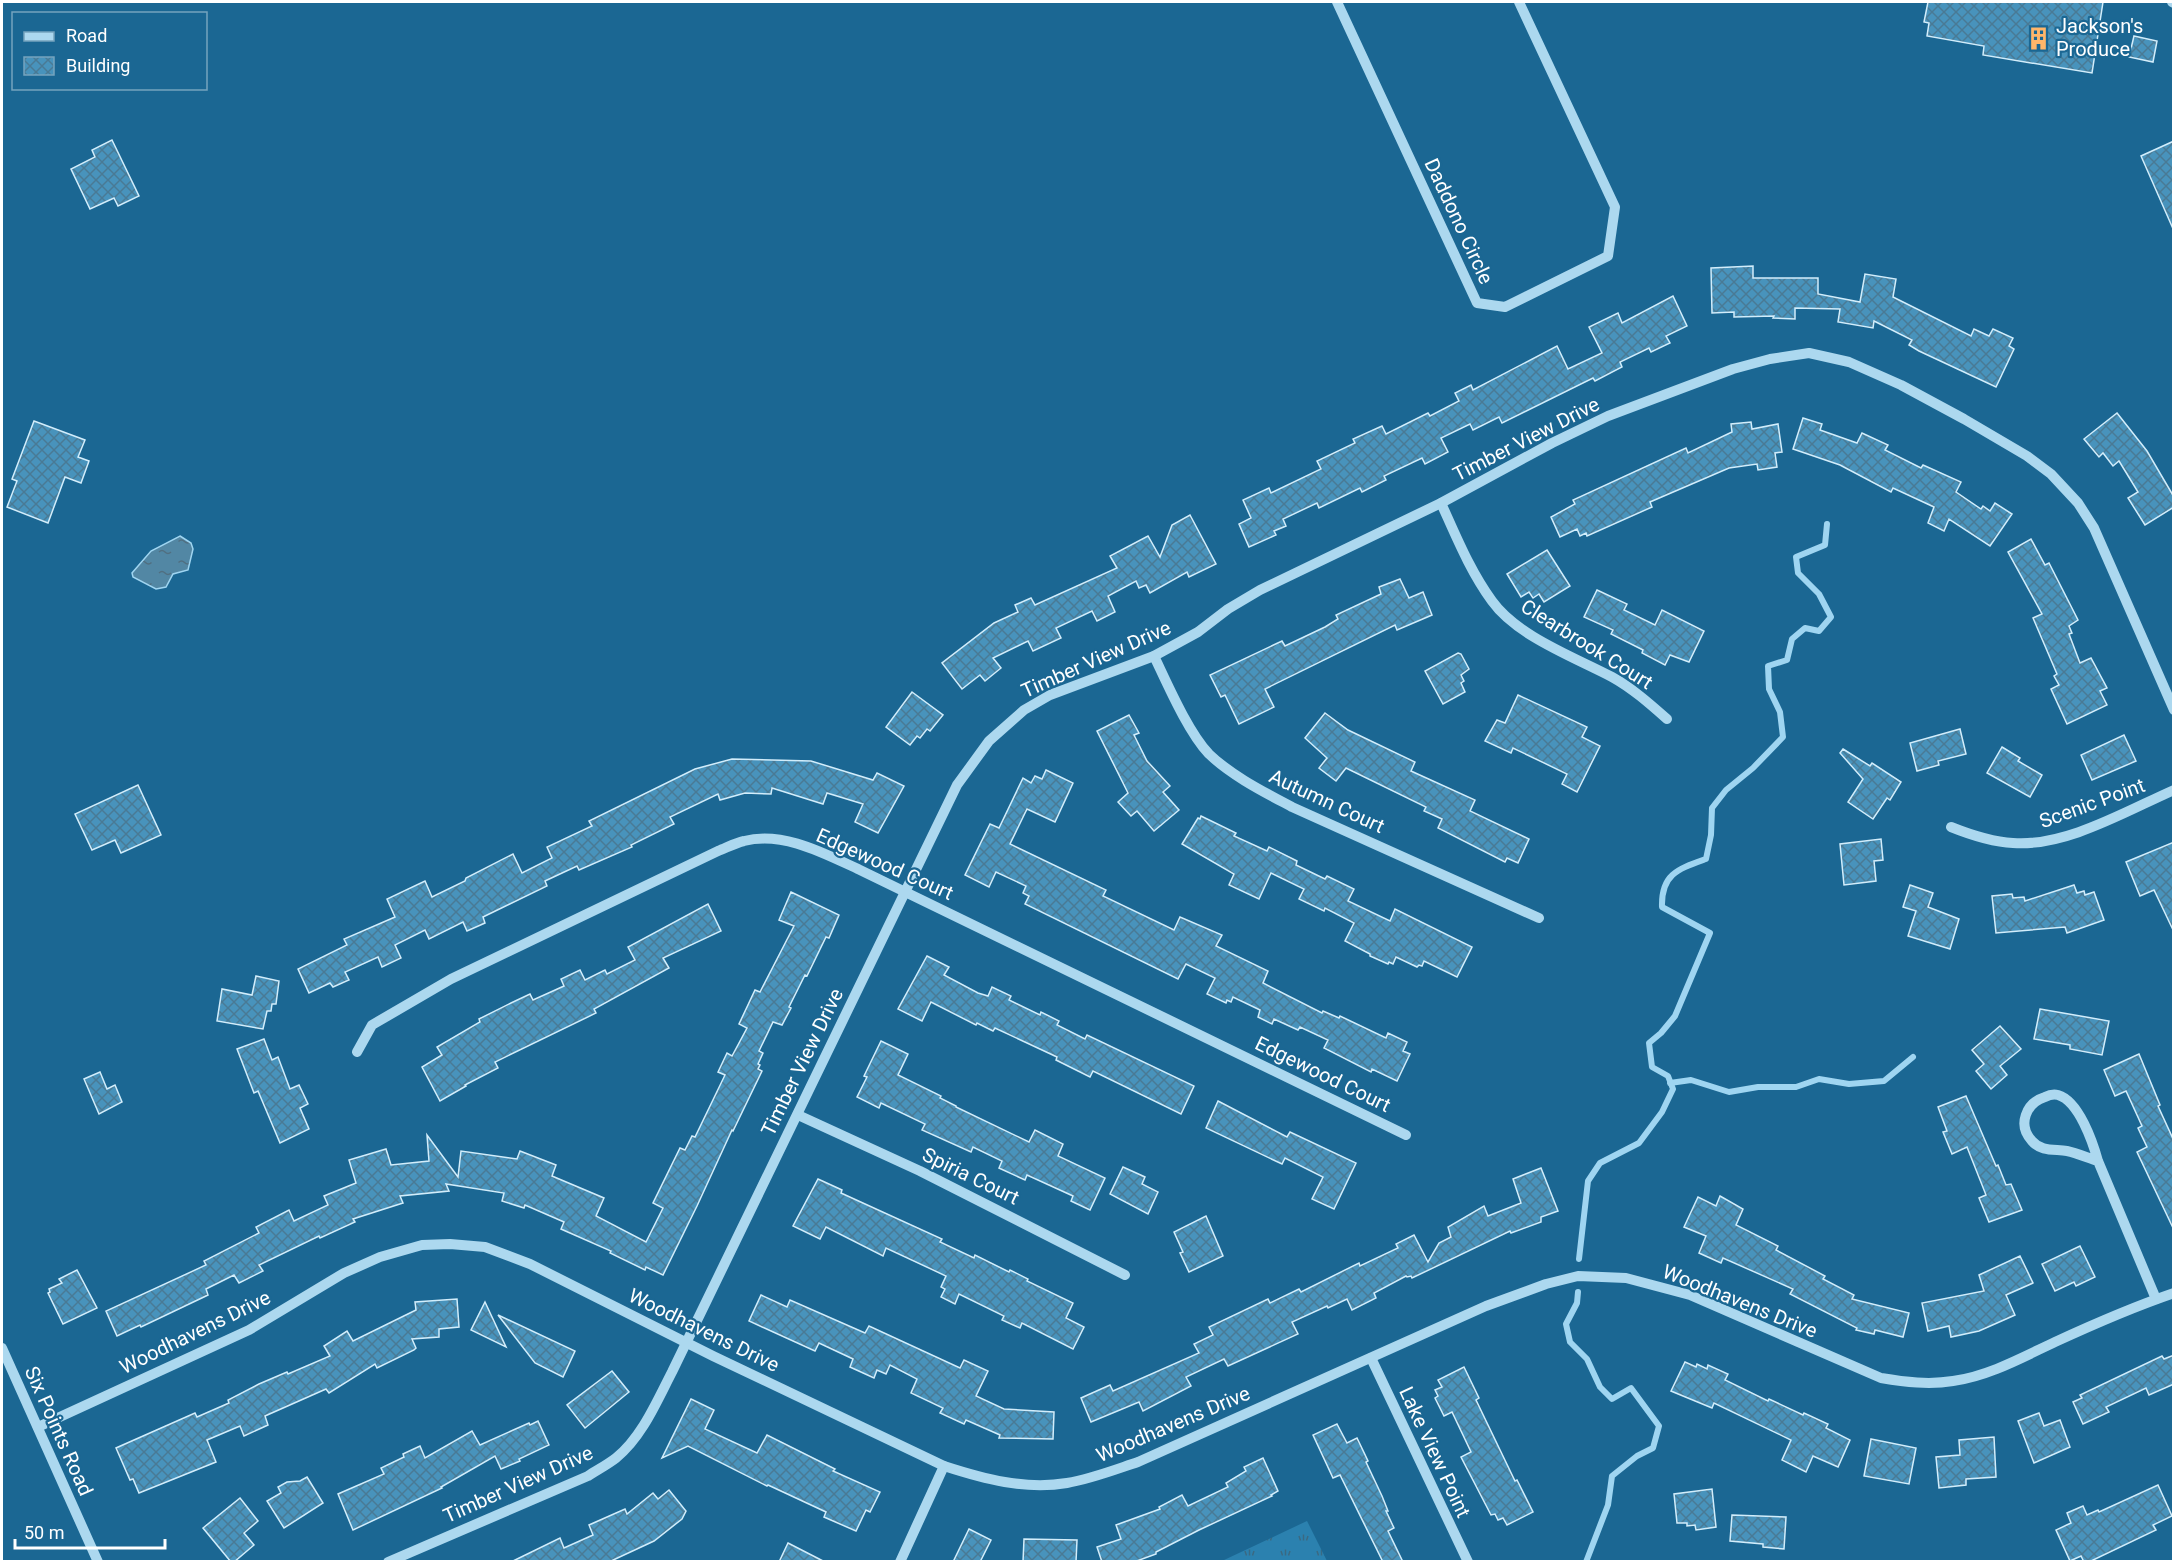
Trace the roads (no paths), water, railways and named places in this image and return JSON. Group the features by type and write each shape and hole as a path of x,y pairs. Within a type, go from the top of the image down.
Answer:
{"street":[{"name":"Daddono Circle","path":"1337,2 1478,303 1505,307 1608,256 1615,207 1519,2"},
{"name":"Timber View Drive","path":"388,1562 588,1476 615,1459 634,1439 653,1409 957,785 983,748 1008,723 1024,710 1050,695 1154,656 1198,632 1228,609 1260,590 1441,503 1552,443 1608,416 1733,369 1770,359 1809,353 1849,362 1901,385 2027,456 2051,474 2078,504 2094,528 2174,710"},
{"name":"Clearbrook Court","path":"1441,503 1492,602 1508,618 1541,641 1614,678 1667,718"},
{"name":"Autumn Court","path":"1154,656 1171,692 1199,741 1221,764 1292,807 1539,918"},
{"name":"Scenic Point","path":"1952,827 1978,837 2012,843 2051,840 2078,832 2174,790"},
{"name":"Edgewood Court","path":"357,1052 372,1025 451,979 691,863 744,841 766,839 785,841 817,850 1406,1135"},
{"path":"2098,1161 2067,1151 2042,1148 2032,1142 2026,1131 2024,1119 2033,1102 2051,1095 2059,1095 2068,1101 2080,1117 2092,1139 2098,1161 2156,1299"},
{"name":"Spiria Court","path":"798,1115 920,1171 1125,1275"},
{"name":"Woodhavens Drive","path":"38,1427 249,1330 344,1273 380,1257 422,1245 450,1244 485,1247 530,1264 686,1342 945,1466 983,1479 1010,1483 1065,1483 1100,1475 1137,1462 1486,1306 1546,1284 1578,1276 1602,1276 1648,1282 1690,1295 1881,1378 1937,1383 1956,1381 1993,1370 2102,1320 2174,1293"},
{"name":"Six Points Road","path":"2,1348 98,1562"},
{"name":"Lake View Point","path":"1371,1358 1468,1562"},
{"path":"900,1562 945,1466"}],"water":[{"path":"180,536 191,543 193,549 188,570 173,574 166,587 156,589 133,577 132,573 151,551"}],"waterway":[{"path":"1579,1259 1588,1181 1600,1163 1639,1143 1662,1112 1673,1089 1668,1076 1652,1067 1649,1043 1675,1016 1710,933 1662,907 1665,887 1673,874 1706,859 1711,835 1712,808 1726,790 1753,768 1783,737 1780,712 1769,689 1768,666 1787,660 1792,639 1805,628 1819,631 1831,617 1819,594 1798,573 1796,557 1825,545 1827,524"},
{"path":"1670,1083 1691,1080 1729,1092 1758,1087 1796,1087 1819,1079 1849,1084 1884,1081 1913,1057"},
{"path":"1578,1292 1577,1303 1566,1324 1570,1342 1587,1359 1600,1387 1612,1399 1631,1388 1659,1426 1653,1448 1637,1456 1612,1476 1608,1505 1586,1562"}],"place":[{"name":"Jackson's Produce","path":"2038,38"}]}
